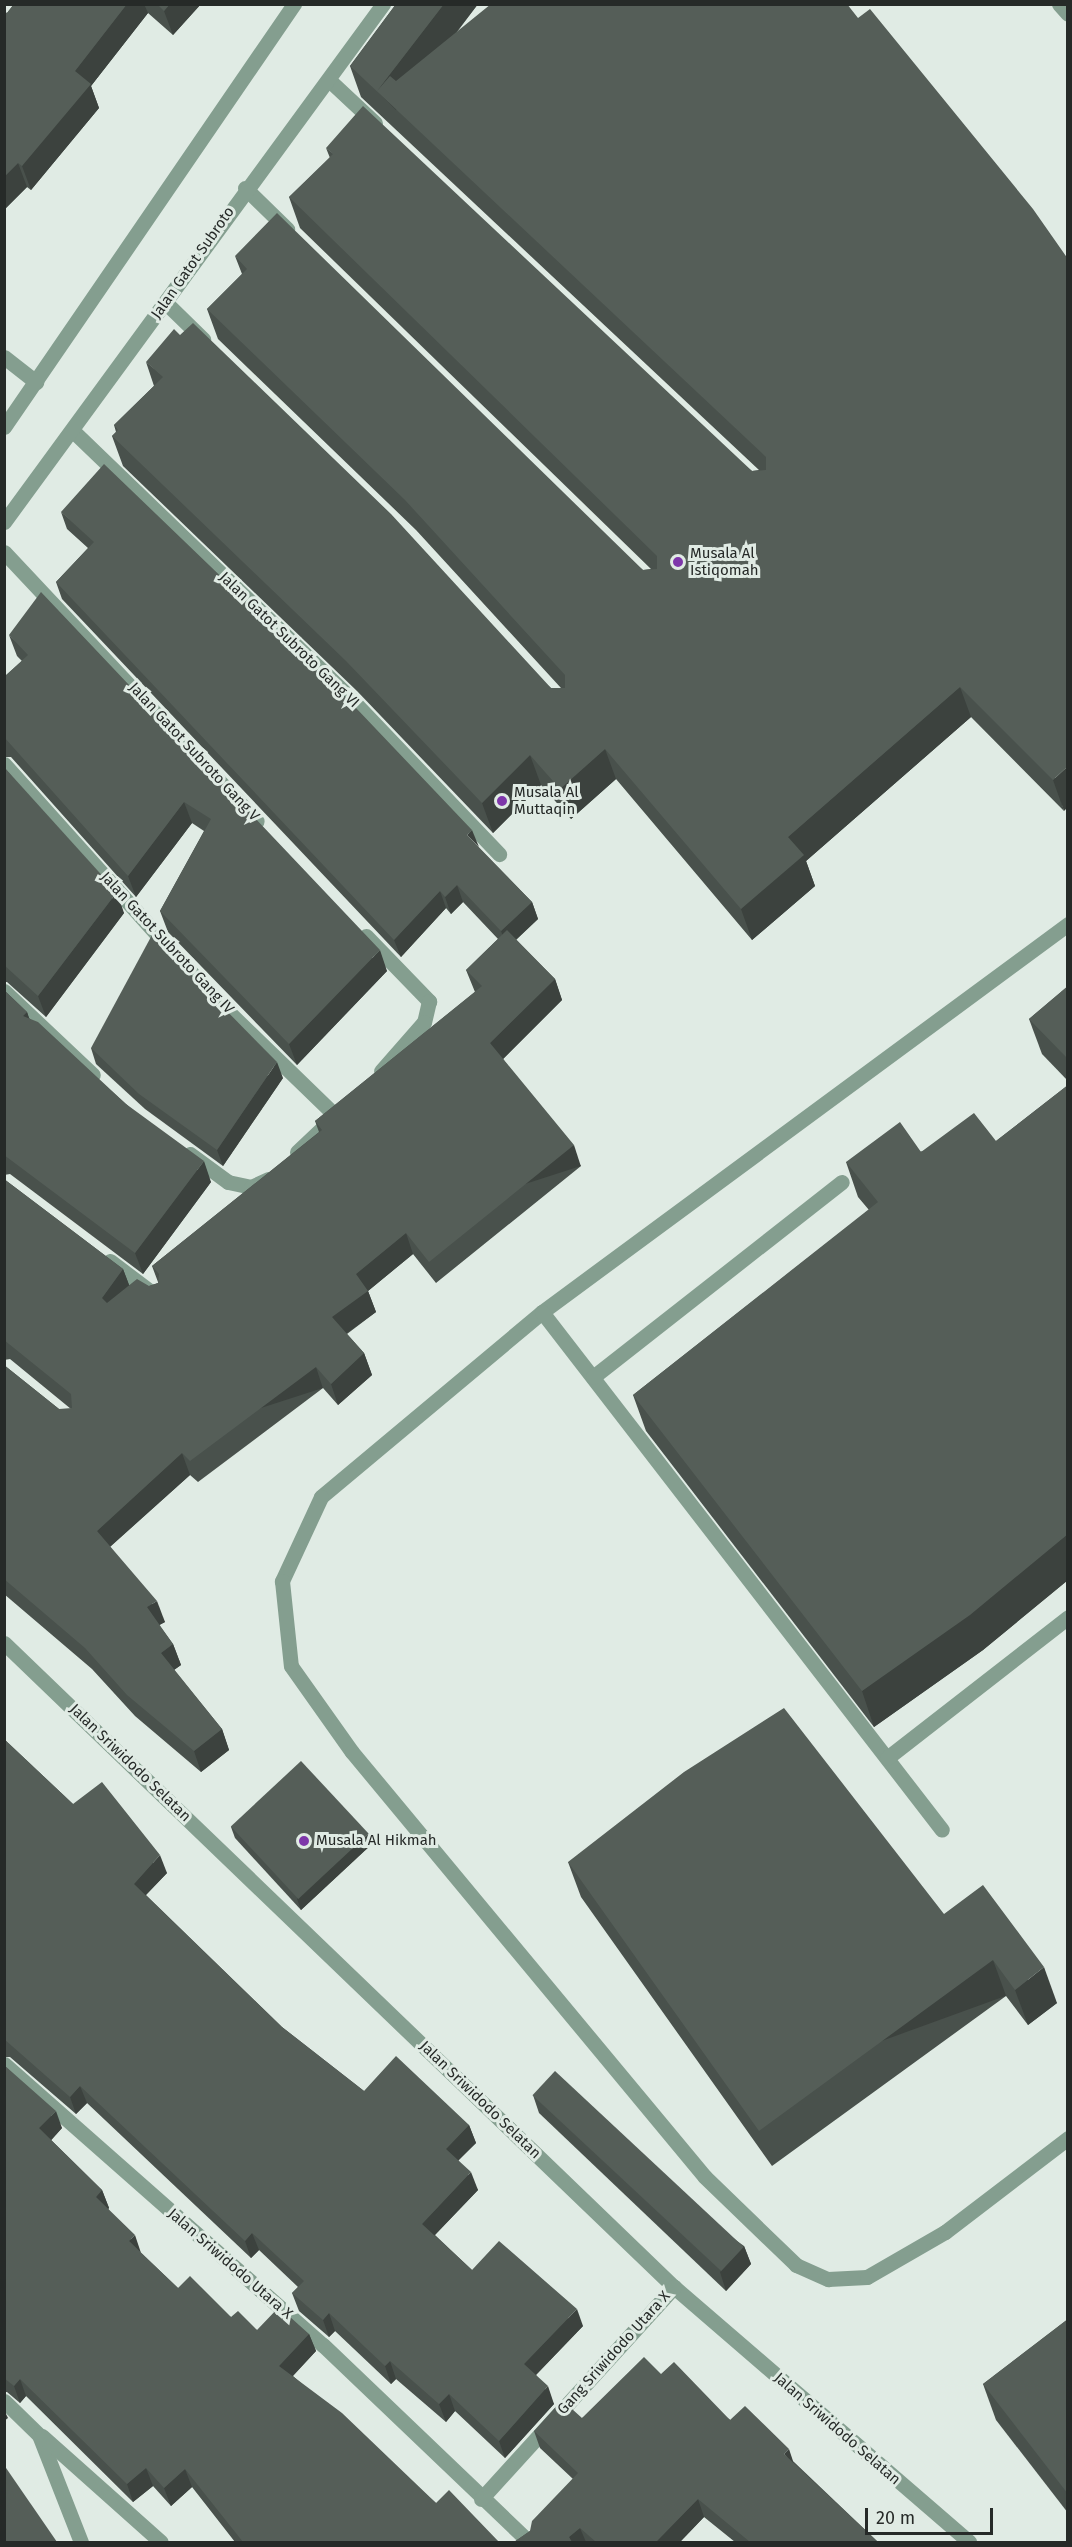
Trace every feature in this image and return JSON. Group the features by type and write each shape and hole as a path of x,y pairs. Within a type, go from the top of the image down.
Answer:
{"street":[{"path":"4,427 294,4"},
{"name":"Jalan Gatot Subroto","path":"4,522 166,303 245,188 383,4"},
{"path":"1059,4 1068,14"},
{"path":"328,80 389,137"},
{"path":"245,188 296,238"},
{"path":"166,303 216,352"},
{"path":"4,357 36,382"},
{"name":"Jalan Gatot Subroto Gang VI","path":"73,431 351,698 498,854"},
{"name":"Jalan Gatot Subroto Gang V","path":"4,552 266,830"},
{"name":"Jalan Gatot Subroto Gang IV","path":"4,764 212,996 340,1112 264,1182 251,1187 228,1182 174,1143"},
{"path":"352,921 429,1000 424,1022 369,1083"},
{"path":"1068,924 542,1312 321,1497 282,1581 291,1666 352,1752 705,2177 796,2265 828,2279 867,2277 945,2232 1068,2138"},
{"path":"4,991 104,1087"},
{"path":"592,1377 842,1182"},
{"path":"94,1250 158,1298"},
{"path":"542,1312 942,1830"},
{"path":"887,1758 1068,1617"},
{"name":"Jalan Sriwidodo Selatan","path":"4,1642 674,2287 969,2542"},
{"name":"Jalan Sriwidodo Utara X","path":"4,2064 322,2345 481,2499 530,2542"},
{"name":"Gang Sriwidodo Utara X","path":"481,2499 674,2287"},
{"path":"4,2401 161,2542"},
{"path":"39,2434 81,2542"}],"building":[{"path":"14,4 127,4 75,71 91,84 22,166 18,163 4,177 4,11 7,13"},
{"path":"157,4 170,4 164,11"},
{"path":"396,4 444,4 377,91 390,76 396,81 491,4 847,4 858,18 870,9 1033,209 1068,259 1068,766 1053,780 960,687 788,837 804,855 741,909 605,749 560,789 530,755 482,803 346,661 112,436 118,430 114,425 163,377 146,362 174,329 180,335 193,323 391,514 551,688 565,688 565,675 405,500 207,309 247,269 235,256 277,213 643,570 657,569 657,556 289,197 333,154 326,148 363,106 752,471 766,470 766,457 350,66"},
{"path":"104,464 337,688 472,830 467,835 532,902 501,931 457,885 445,897 440,891 394,940 56,582 94,542 61,512"},
{"path":"41,592 380,950 289,1044 160,911 211,819 184,802 128,876 4,737 4,677 28,655 9,635"},
{"path":"4,767 117,892 38,996 4,965"},
{"path":"507,930 555,979 490,1043 574,1145 429,1262 406,1233 356,1274 368,1291 332,1317 364,1353 331,1384 316,1367 190,1461 182,1453 97,1531 157,1601 147,1607 173,1644 161,1653 222,1729 194,1751 127,1695 85,1648 4,1579 4,1365 59,1409 72,1408 71,1394 4,1340 4,1179 123,1269 102,1298 107,1303 137,1279 149,1286 158,1283 159,1274 152,1266 322,1130 315,1121 482,986 466,970"},
{"path":"152,935 277,1062 217,1150 139,1094 91,1048"},
{"path":"1068,986 1068,1059 1029,1019"},
{"path":"4,990 27,1012 23,1016 38,1022 126,1104 204,1161 135,1253 4,1155"},
{"path":"1068,1085 1068,1534 970,1615 862,1691 633,1395 878,1202 846,1162 900,1122 921,1152 974,1113 996,1141"},
{"path":"784,1708 944,1914 983,1885 1044,1967 1015,1990 993,1960 759,2131 568,1862 684,1772"},
{"path":"4,1739 73,1804 102,1782 160,1855 134,1884 282,2027 364,2091 396,2056 469,2125 446,2149 471,2172 422,2224 472,2270 499,2241 577,2309 524,2364 548,2386 499,2441 449,2394 439,2404 390,2361 385,2366 329,2313 323,2320 292,2293 304,2281 252,2233 245,2241 80,2086 70,2097 4,2039"},
{"name":"Musala Al Hikmah","path":"301,1761 369,1833 298,1899 231,1826"},
{"path":"4,2065 56,2111 39,2128 102,2190 96,2197 135,2235 129,2241 178,2288 190,2276 231,2317 238,2311 257,2330 279,2307 309,2334 279,2366 342,2413 436,2503 449,2490 499,2542 243,2542 185,2469 164,2488 146,2468 127,2484 20,2379 14,2386 4,2378"},
{"path":"555,2071 744,2247 721,2271 532,2095"},
{"path":"1068,2319 1068,2494 983,2384"},
{"path":"644,2357 661,2374 674,2362 730,2420 745,2406 789,2449 784,2454 878,2542 750,2542 698,2499 656,2542 596,2542 580,2528 569,2537 572,2542 514,2542 530,2531 532,2521 578,2473 534,2431 562,2400 582,2418"},
{"path":"4,2465 57,2542 4,2542"}],"place":[{"name":"Musala Al Istiqomah","path":"678,562"},
{"name":"Musala Al Muttaqin","path":"502,801"},
{"name":"Musala Al Hikmah","path":"304,1841"}]}
